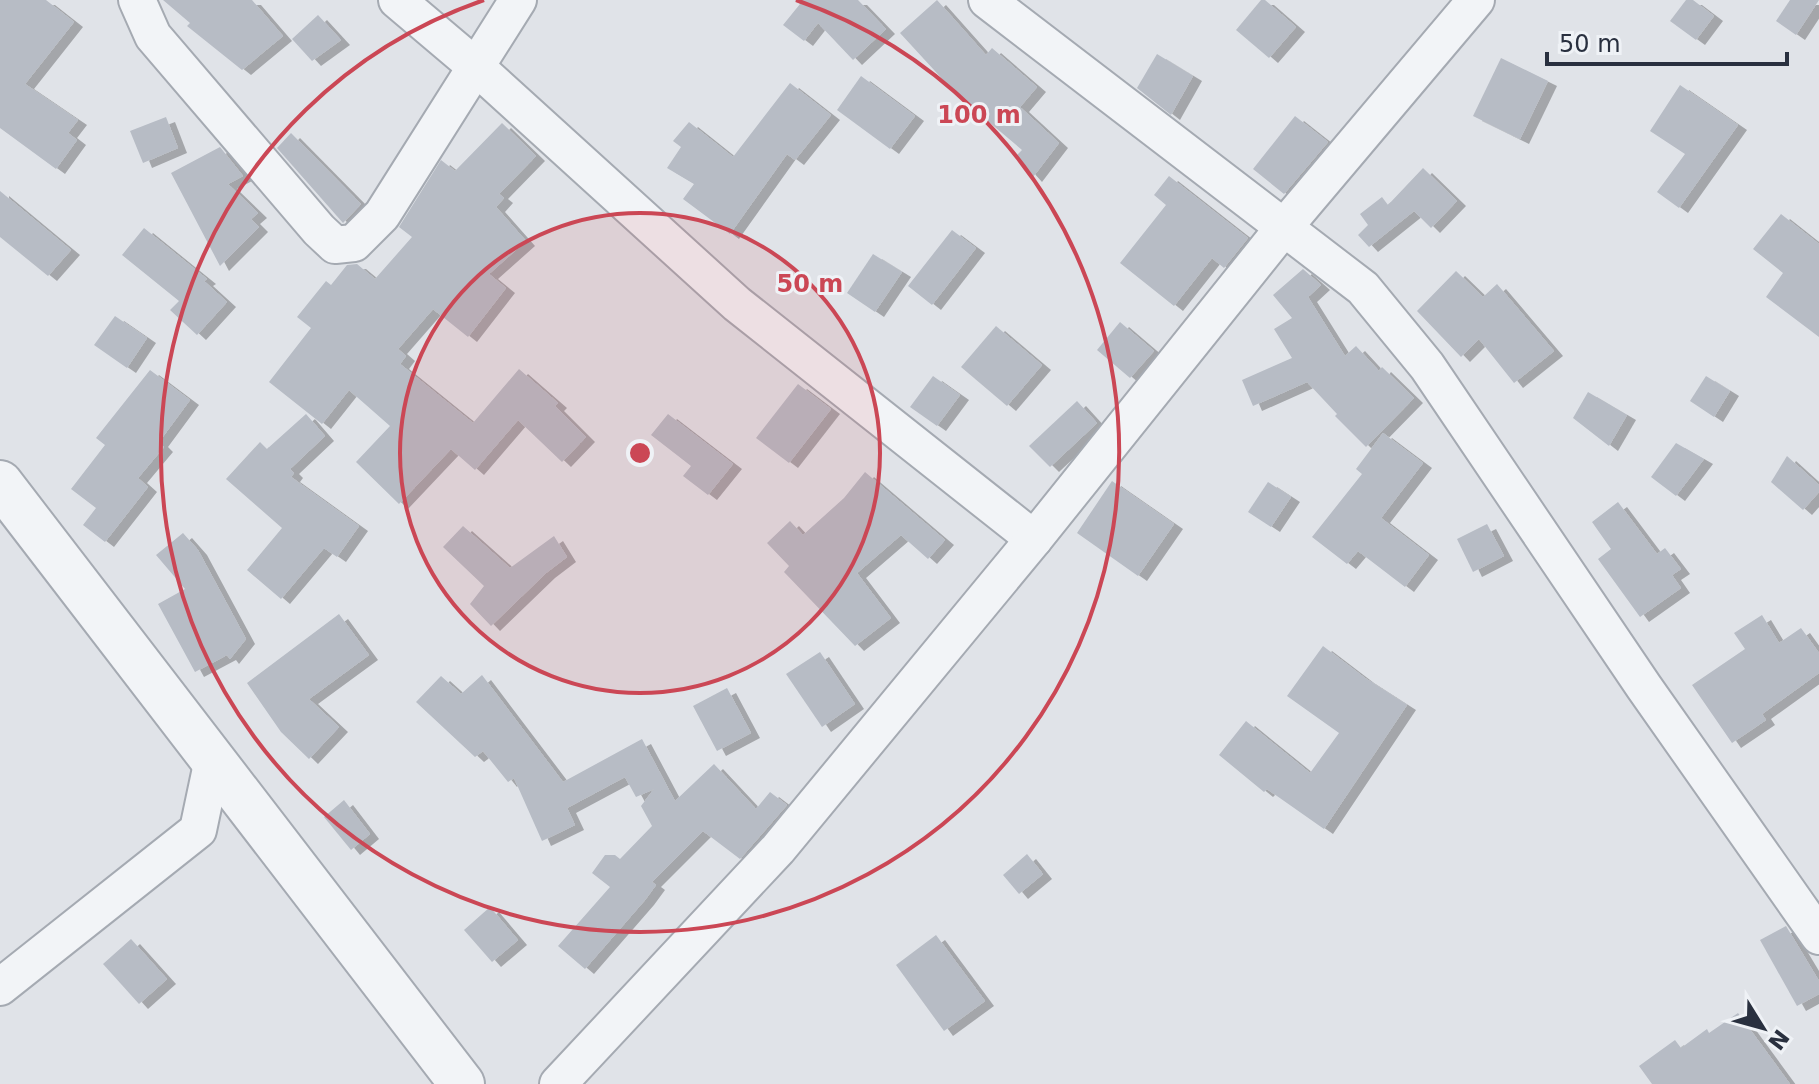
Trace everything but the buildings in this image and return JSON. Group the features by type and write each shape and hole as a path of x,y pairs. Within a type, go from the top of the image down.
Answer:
{"street":[{"path":"137,0 153,36 335,245 354,243 382,215 518,0"},
{"path":"397,0 475,66 737,304 1034,539"},
{"path":"987,0 1363,288 1427,366 1644,687 1819,936"},
{"path":"558,1084 778,849 1034,539 1285,226 1476,0"},
{"path":"0,483 462,1084"},
{"path":"0,987 198,830 213,759"}]}
